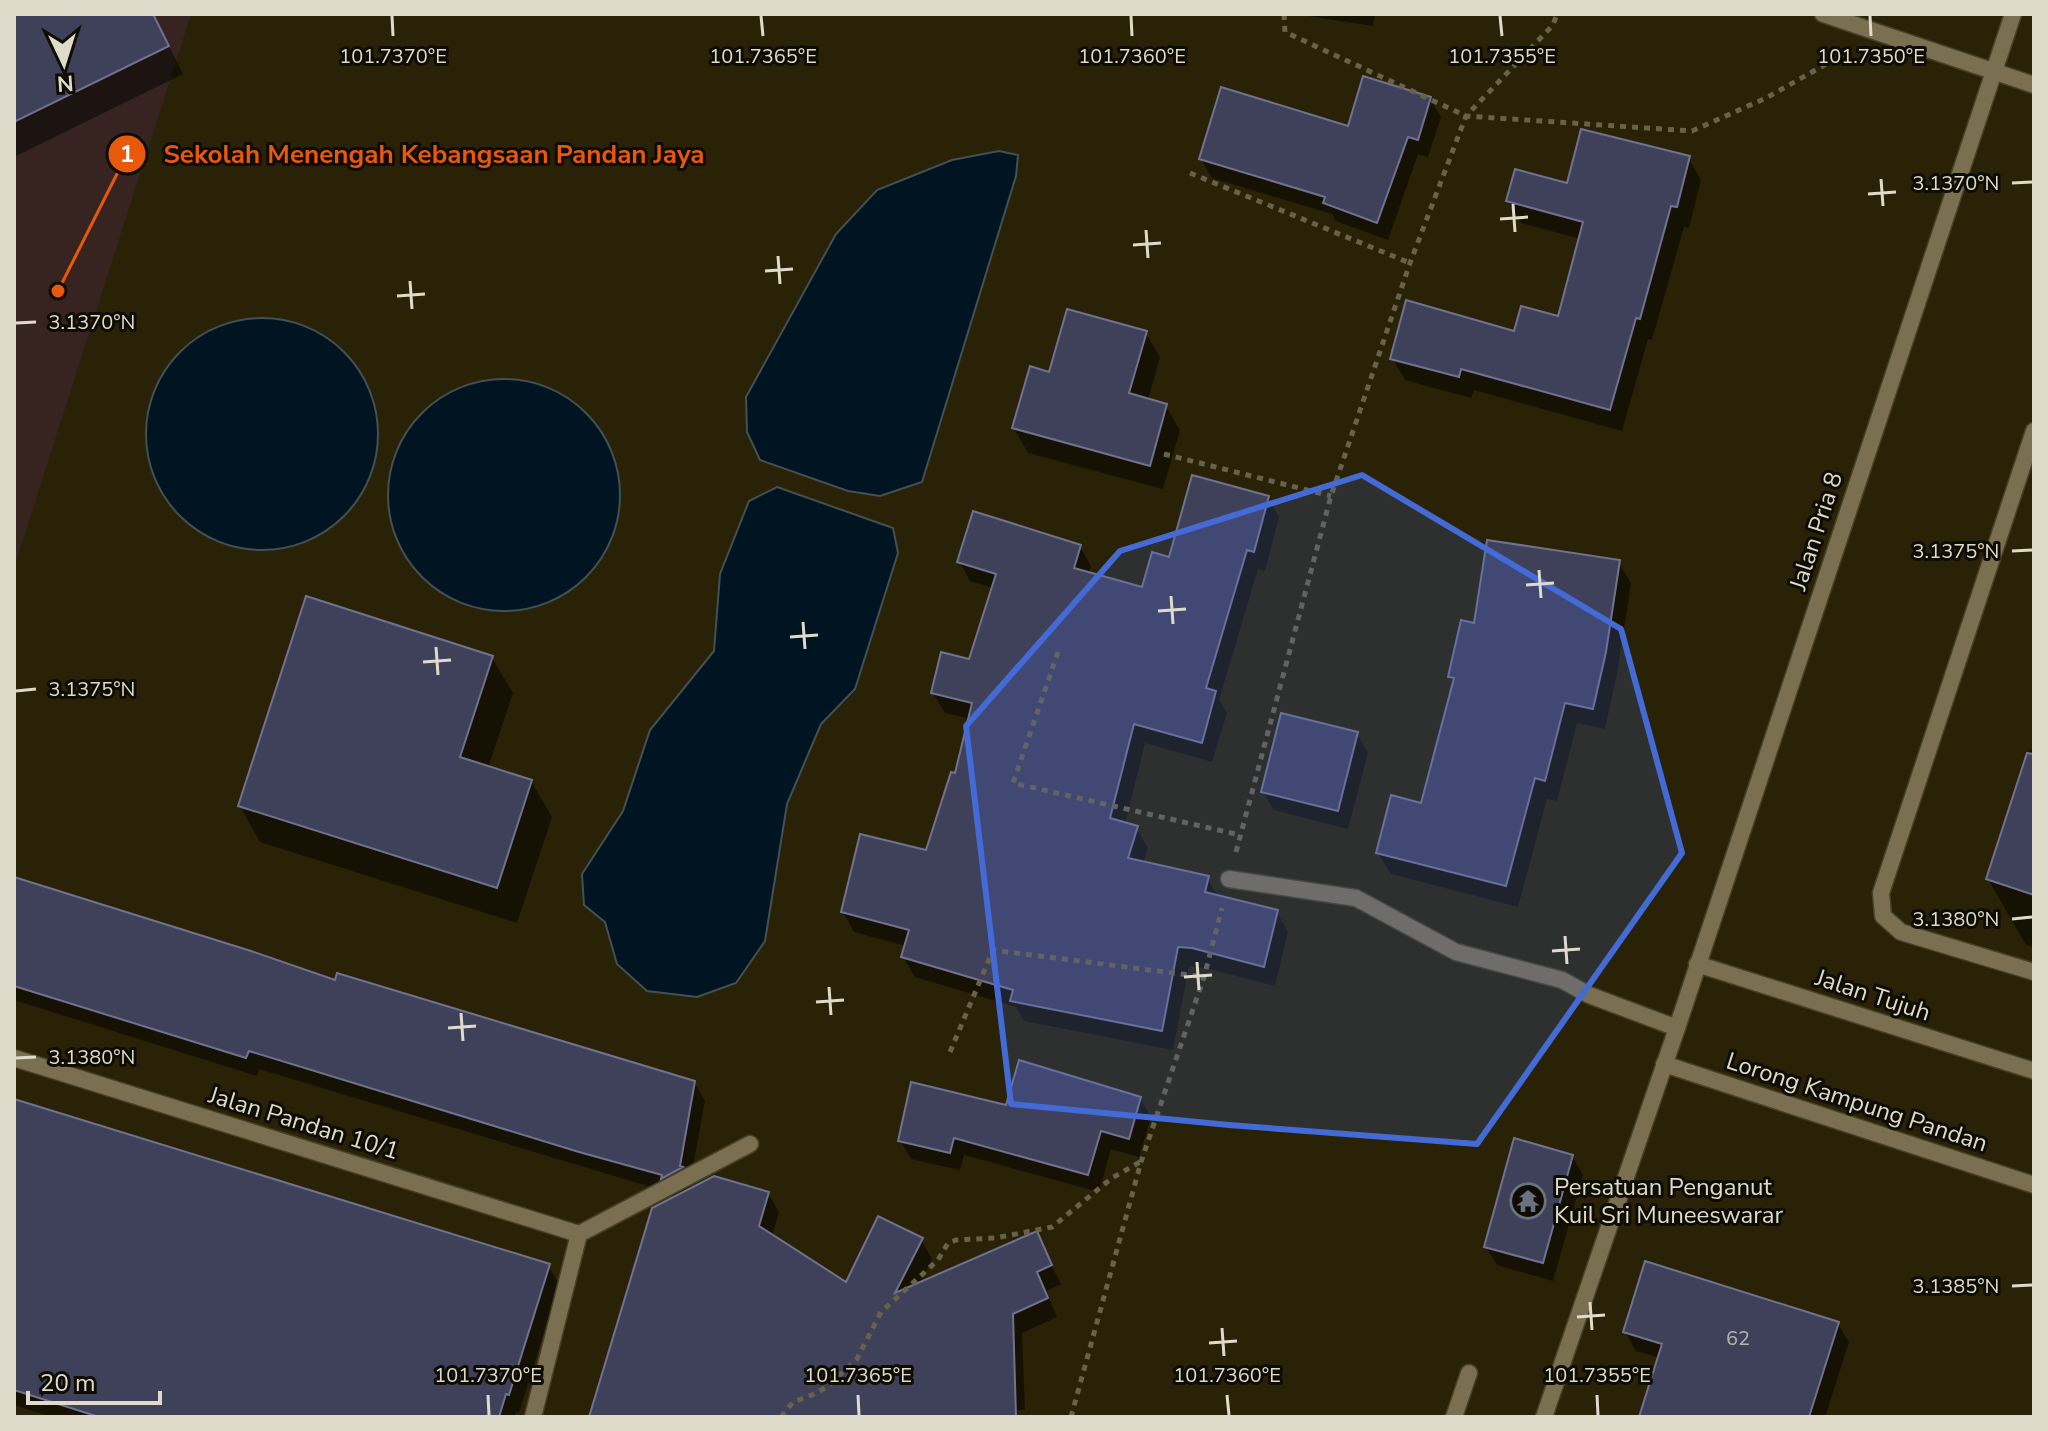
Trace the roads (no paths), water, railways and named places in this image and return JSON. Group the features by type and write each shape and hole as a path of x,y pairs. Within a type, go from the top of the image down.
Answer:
{"street":[{"path":"1823,14 2034,85"},
{"name":"Jalan Pria 8","path":"1544,1417 1677,1028 2013,14"},
{"path":"2034,431 1881,893 1883,916 1901,932 2034,972"},
{"path":"1229,879 1356,898 1456,952 1562,980 1589,995 1677,1028"},
{"name":"Jalan Tujuh","path":"1697,964 2034,1071"},
{"name":"Jalan Pandan 10/1","path":"14,1058 579,1234"},
{"name":"Lorong Kampung Pandan","path":"1664,1064 2034,1185"},
{"path":"533,1417 579,1234 750,1144"},
{"path":"1454,1417 1469,1373"}],"water":[{"path":"999,151 1018,155 1016,176 922,482 880,496 848,491 760,460 747,432 746,397 836,234 877,190 952,160"},
{"path":"262,318 306,327 344,352 369,390 378,434 369,478 344,516 306,541 262,550 218,541 180,516 155,478 146,434 155,390 180,352 218,327"},
{"path":"504,379 548,388 586,413 611,451 620,495 611,539 586,577 548,602 504,611 460,602 422,577 397,539 388,495 397,451 422,413 460,388"},
{"path":"777,487 893,528 898,553 855,689 821,724 787,804 765,941 736,983 697,997 647,991 617,964 605,922 584,905 582,874 623,811 650,730 714,651 720,574 749,501"}],"place":[{"name":"Sekolah Menengah Kebangsaan Pandan Jaya","path":"58,291"},
{"name":"Persatuan Penganut Kuil Sri Muneeswarar","path":"1528,1201"}]}
